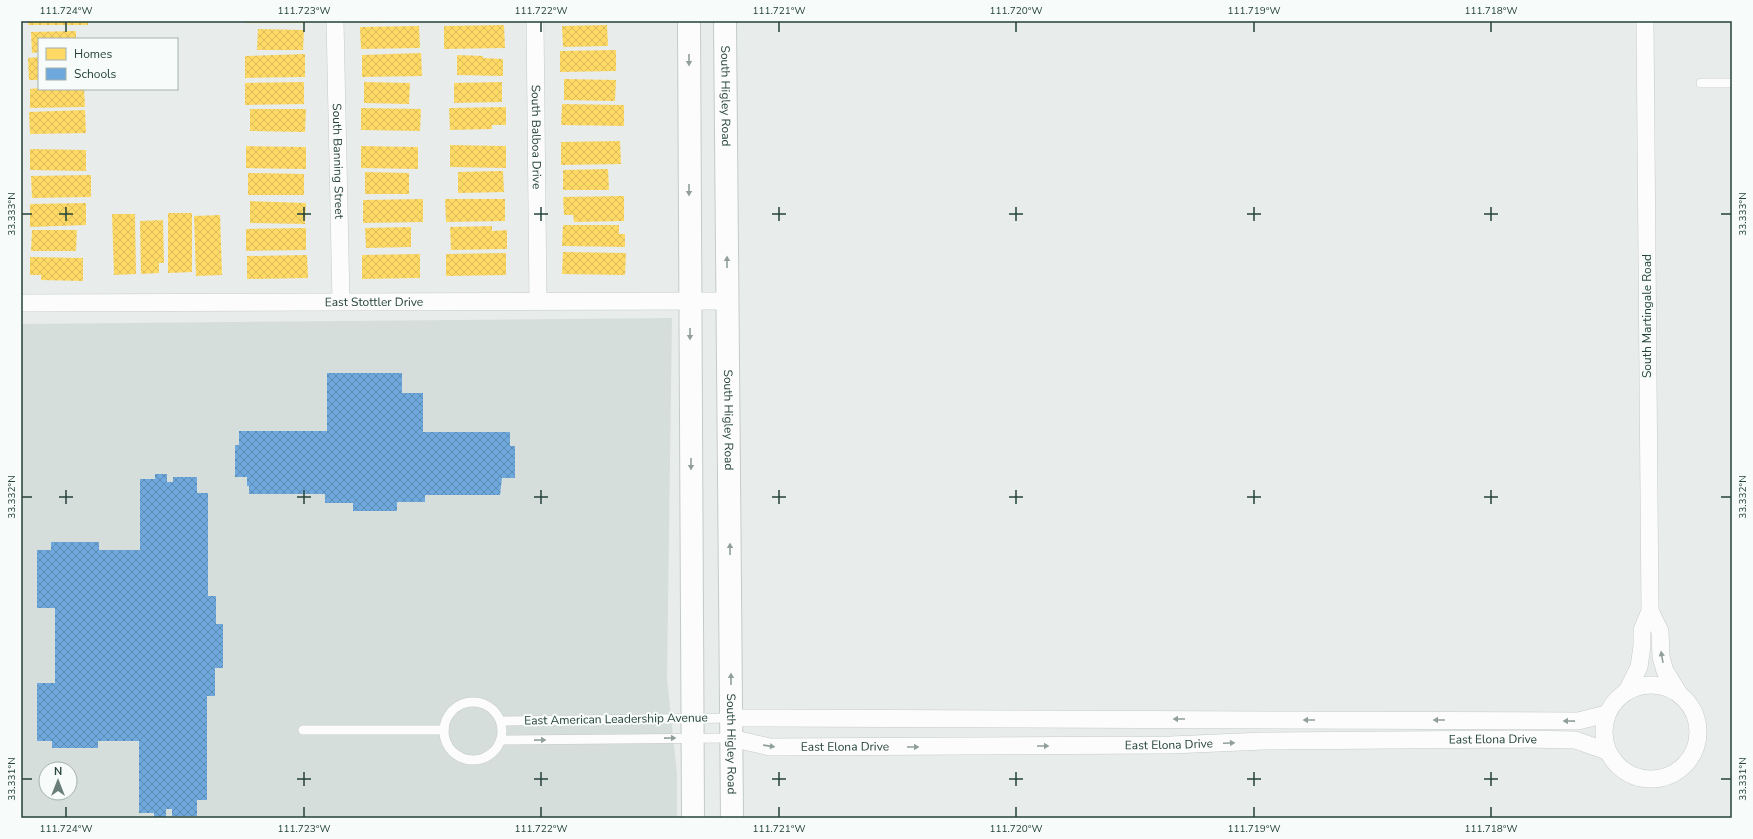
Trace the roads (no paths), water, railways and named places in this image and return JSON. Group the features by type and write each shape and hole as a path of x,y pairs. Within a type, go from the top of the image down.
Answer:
{"main road":[{"path":"689,21 693,818"},
{"name":"South Higley Road","path":"725,21 732,818"}],"street":[{"name":"South Banning Street","path":"335,21 341,301"},
{"name":"South Balboa Drive","path":"535,21 538,301"},
{"name":"South Martingale Road","path":"1627,691 1638,667 1642,646 1642,630 1650,611 1645,21"},
{"name":"East Stottler Drive","path":"21,303 728,301"},
{"name":"South Martingale Road","path":"1650,611 1660,631 1661,657 1665,671 1678,692"},
{"path":"1653,684 1666,686 1678,692 1690,703 1697,717 1699,733 1696,749 1688,763 1675,773 1660,779 1644,779 1629,774 1616,764 1607,751 1604,738 1604,726 1607,714 1615,701 1627,691 1639,685 1653,684"},
{"name":"East Elona Drive","path":"731,728 1578,721 1607,714"},
{"name":"East Elona Drive","path":"731,728 770,748 1163,745 1264,741 1526,739 1575,740 1607,751"}],"lane":[{"path":"1701,83 1732,83"},
{"path":"472,701 482,702 490,706 497,713 503,730 501,740 497,748 487,757 473,760 464,759 449,748 445,739 444,730 449,713 456,707 472,701"},
{"name":"East American Leadership Avenue","path":"501,721 731,728"},
{"name":"East American Leadership Avenue","path":"501,740 693,728 731,728"},
{"path":"303,730 444,730"}]}
